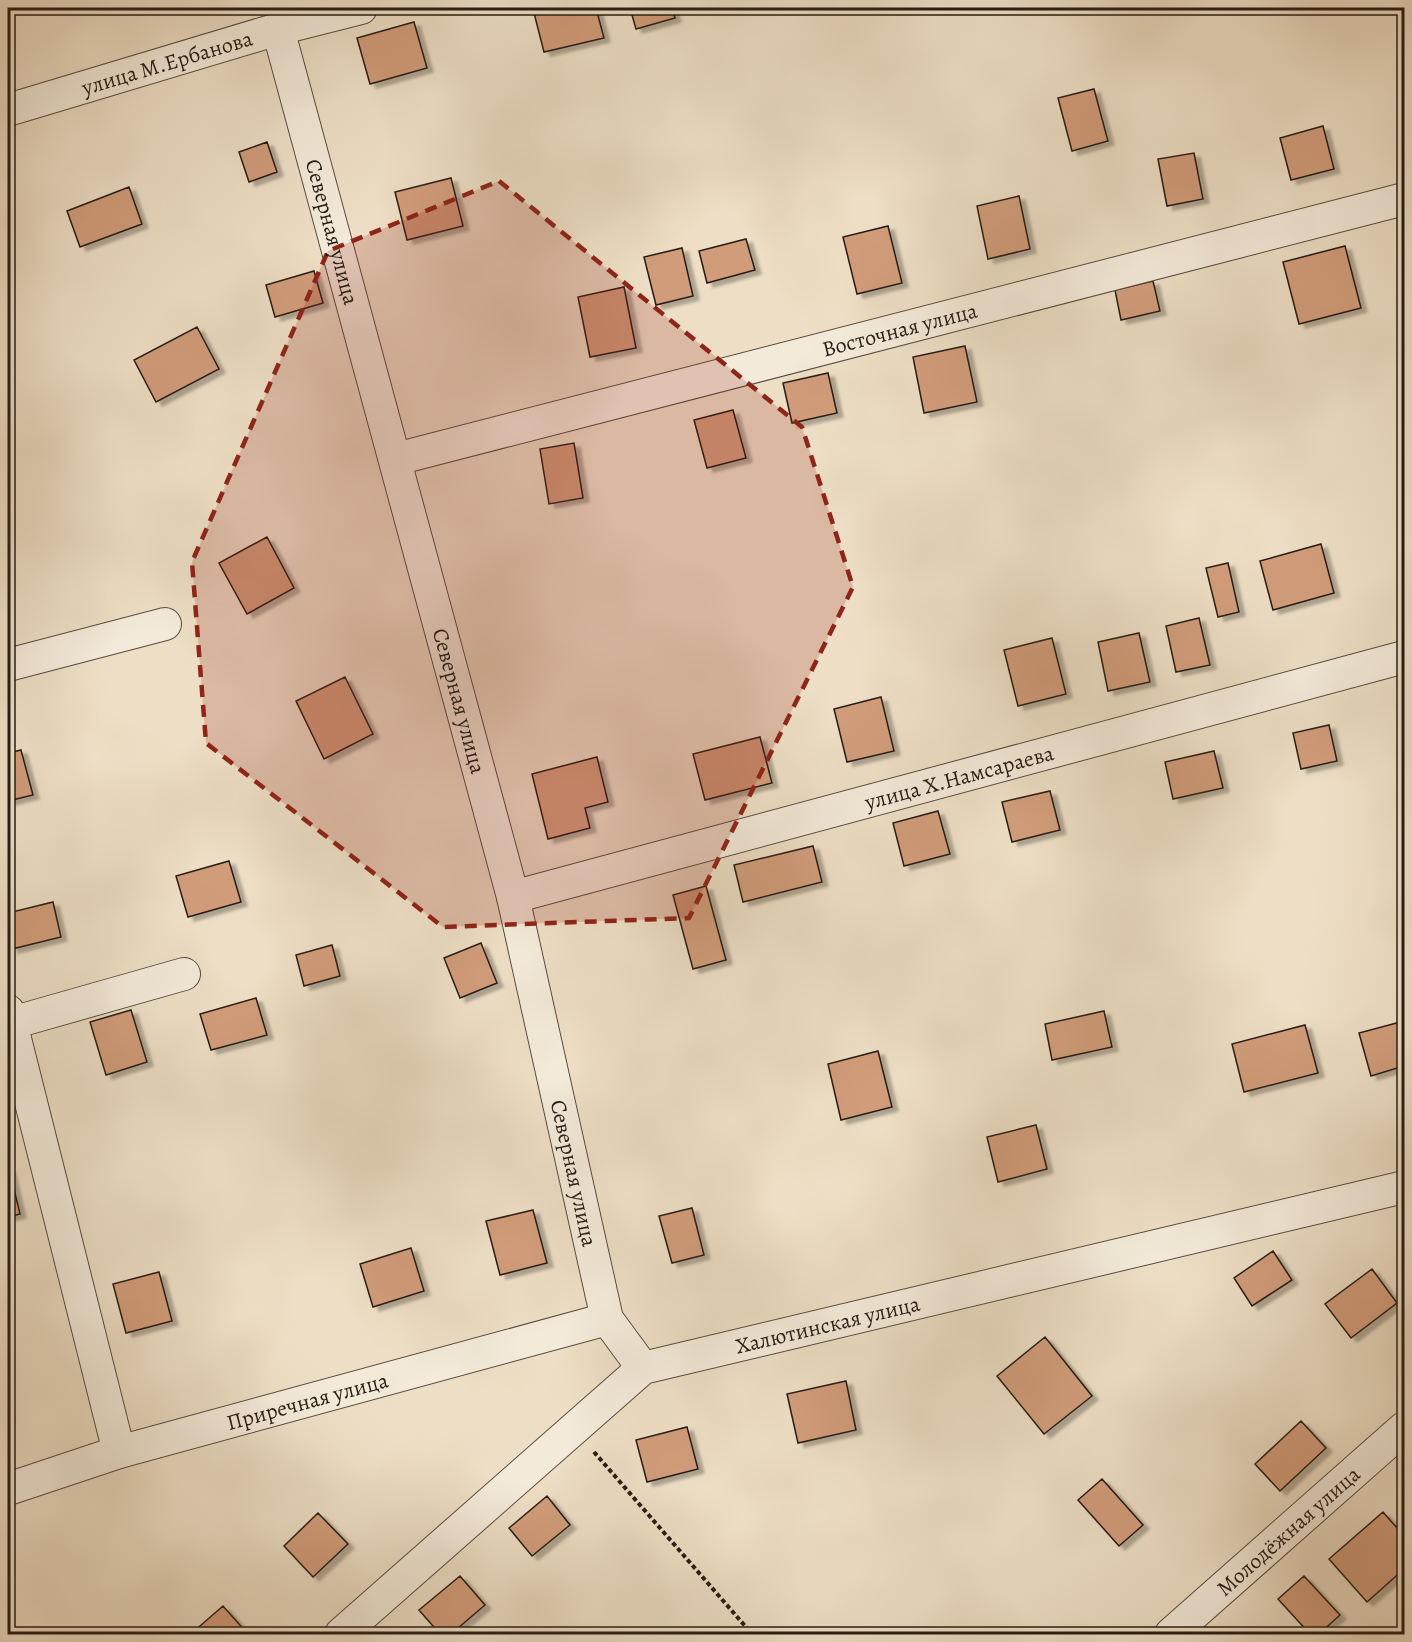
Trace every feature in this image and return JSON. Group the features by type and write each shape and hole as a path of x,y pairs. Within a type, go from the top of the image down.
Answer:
{"street":[{"name":"улица М.Ербанова","path":"8,110 278,29 361,8"},
{"name":"Северная улица","path":"278,29 513,897 607,1319 643,1368"},
{"name":"Восточная улица","path":"396,459 1404,199"},
{"path":"8,665 165,624"},
{"name":"улица Х.Намсараева","path":"513,897 1404,657"},
{"path":"119,1452 8,1019 184,974"},
{"name":"Халютинская улица","path":"341,1635 643,1368 1404,1187"},
{"name":"Приречная улица","path":"8,1489 119,1452 607,1319"},
{"name":"Молодёжная улица","path":"1171,1635 1404,1428"}],"path":[{"path":"574,1428 752,1635"}],"highlighted area":[{"path":"499,181 802,427 853,587 689,918 443,927 206,743 192,562 328,251"}],"building":[{"path":"596,8 604,38 544,52 533,9"},
{"path":"630,8 672,8 675,18 636,29"},
{"path":"414,22 427,68 370,84 357,38"},
{"path":"1094,89 1108,141 1072,151 1058,98"},
{"path":"1323,126 1334,169 1291,180 1280,138"},
{"path":"267,142 277,172 249,182 239,152"},
{"path":"1194,153 1203,199 1167,206 1158,159"},
{"path":"451,178 463,226 407,240 395,192"},
{"path":"129,187 142,224 80,247 67,211"},
{"path":"1019,196 1030,249 988,259 977,206"},
{"path":"888,226 902,283 857,294 843,237"},
{"path":"746,239 755,270 707,283 699,251"},
{"path":"1345,246 1361,308 1299,324 1283,262"},
{"path":"682,248 693,296 656,305 644,257"},
{"path":"314,271 323,303 275,317 266,285"},
{"path":"1153,281 1160,311 1121,320 1115,290"},
{"path":"624,287 636,348 590,357 578,297"},
{"path":"197,327 219,369 156,402 134,360"},
{"path":"965,346 977,402 924,413 913,357"},
{"path":"828,373 837,413 792,423 783,383"},
{"path":"733,410 746,458 707,468 694,420"},
{"path":"574,443 583,498 549,504 540,449"},
{"path":"267,537 294,588 247,614 219,563"},
{"path":"1321,544 1334,593 1273,610 1260,561"},
{"path":"1228,563 1239,612 1218,617 1206,568"},
{"path":"1199,618 1210,665 1176,672 1166,626"},
{"path":"1139,633 1150,682 1108,691 1098,642"},
{"path":"1052,638 1066,694 1018,706 1004,650"},
{"path":"345,677 373,734 324,759 296,701"},
{"path":"881,697 894,751 847,762 834,709"},
{"path":"1329,725 1337,761 1301,769 1293,733"},
{"path":"760,737 772,783 705,800 693,754"},
{"path":"21,750 33,795 8,801 8,753"},
{"path":"1214,751 1223,788 1173,799 1165,762"},
{"path":"597,757 608,802 585,808 590,828 548,839 532,774"},
{"path":"1050,791 1060,830 1012,842 1002,802"},
{"path":"938,811 950,854 904,866 893,823"},
{"path":"813,846 822,882 743,902 734,865"},
{"path":"229,861 241,902 188,917 176,876"},
{"path":"706,886 726,960 693,969 673,895"},
{"path":"53,902 61,937 12,949 8,931 8,913"},
{"path":"481,943 497,983 460,998 444,958"},
{"path":"332,945 340,976 304,986 296,955"},
{"path":"256,998 267,1035 211,1050 200,1014"},
{"path":"131,1010 147,1062 106,1075 90,1022"},
{"path":"1104,1011 1112,1047 1052,1060 1045,1024"},
{"path":"1404,1021 1404,1066 1371,1076 1359,1033"},
{"path":"1305,1025 1318,1073 1244,1092 1232,1044"},
{"path":"878,1051 892,1107 841,1120 828,1064"},
{"path":"1036,1125 1047,1169 998,1182 987,1137"},
{"path":"8,1169 20,1214 8,1217"},
{"path":"692,1208 704,1255 672,1263 659,1216"},
{"path":"533,1210 547,1263 500,1275 486,1221"},
{"path":"411,1248 424,1291 373,1307 360,1264"},
{"path":"1273,1251 1292,1280 1252,1306 1234,1278"},
{"path":"1372,1269 1397,1303 1351,1338 1325,1304"},
{"path":"159,1272 172,1321 126,1333 113,1284"},
{"path":"1045,1337 1092,1396 1044,1434 997,1376"},
{"path":"846,1381 856,1430 798,1443 787,1394"},
{"path":"1301,1421 1326,1448 1280,1491 1255,1464"},
{"path":"687,1427 698,1469 647,1482 636,1440"},
{"path":"1102,1479 1143,1525 1119,1546 1078,1500"},
{"path":"547,1496 570,1525 532,1556 509,1528"},
{"path":"1383,1512 1404,1536 1404,1569 1367,1602 1329,1559"},
{"path":"318,1513 348,1544 313,1577 284,1546"},
{"path":"460,1576 485,1605 451,1634 440,1634 419,1610"},
{"path":"1304,1576 1340,1615 1319,1634 1310,1634 1278,1599"},
{"path":"223,1606 247,1633 195,1634 193,1632"}]}
